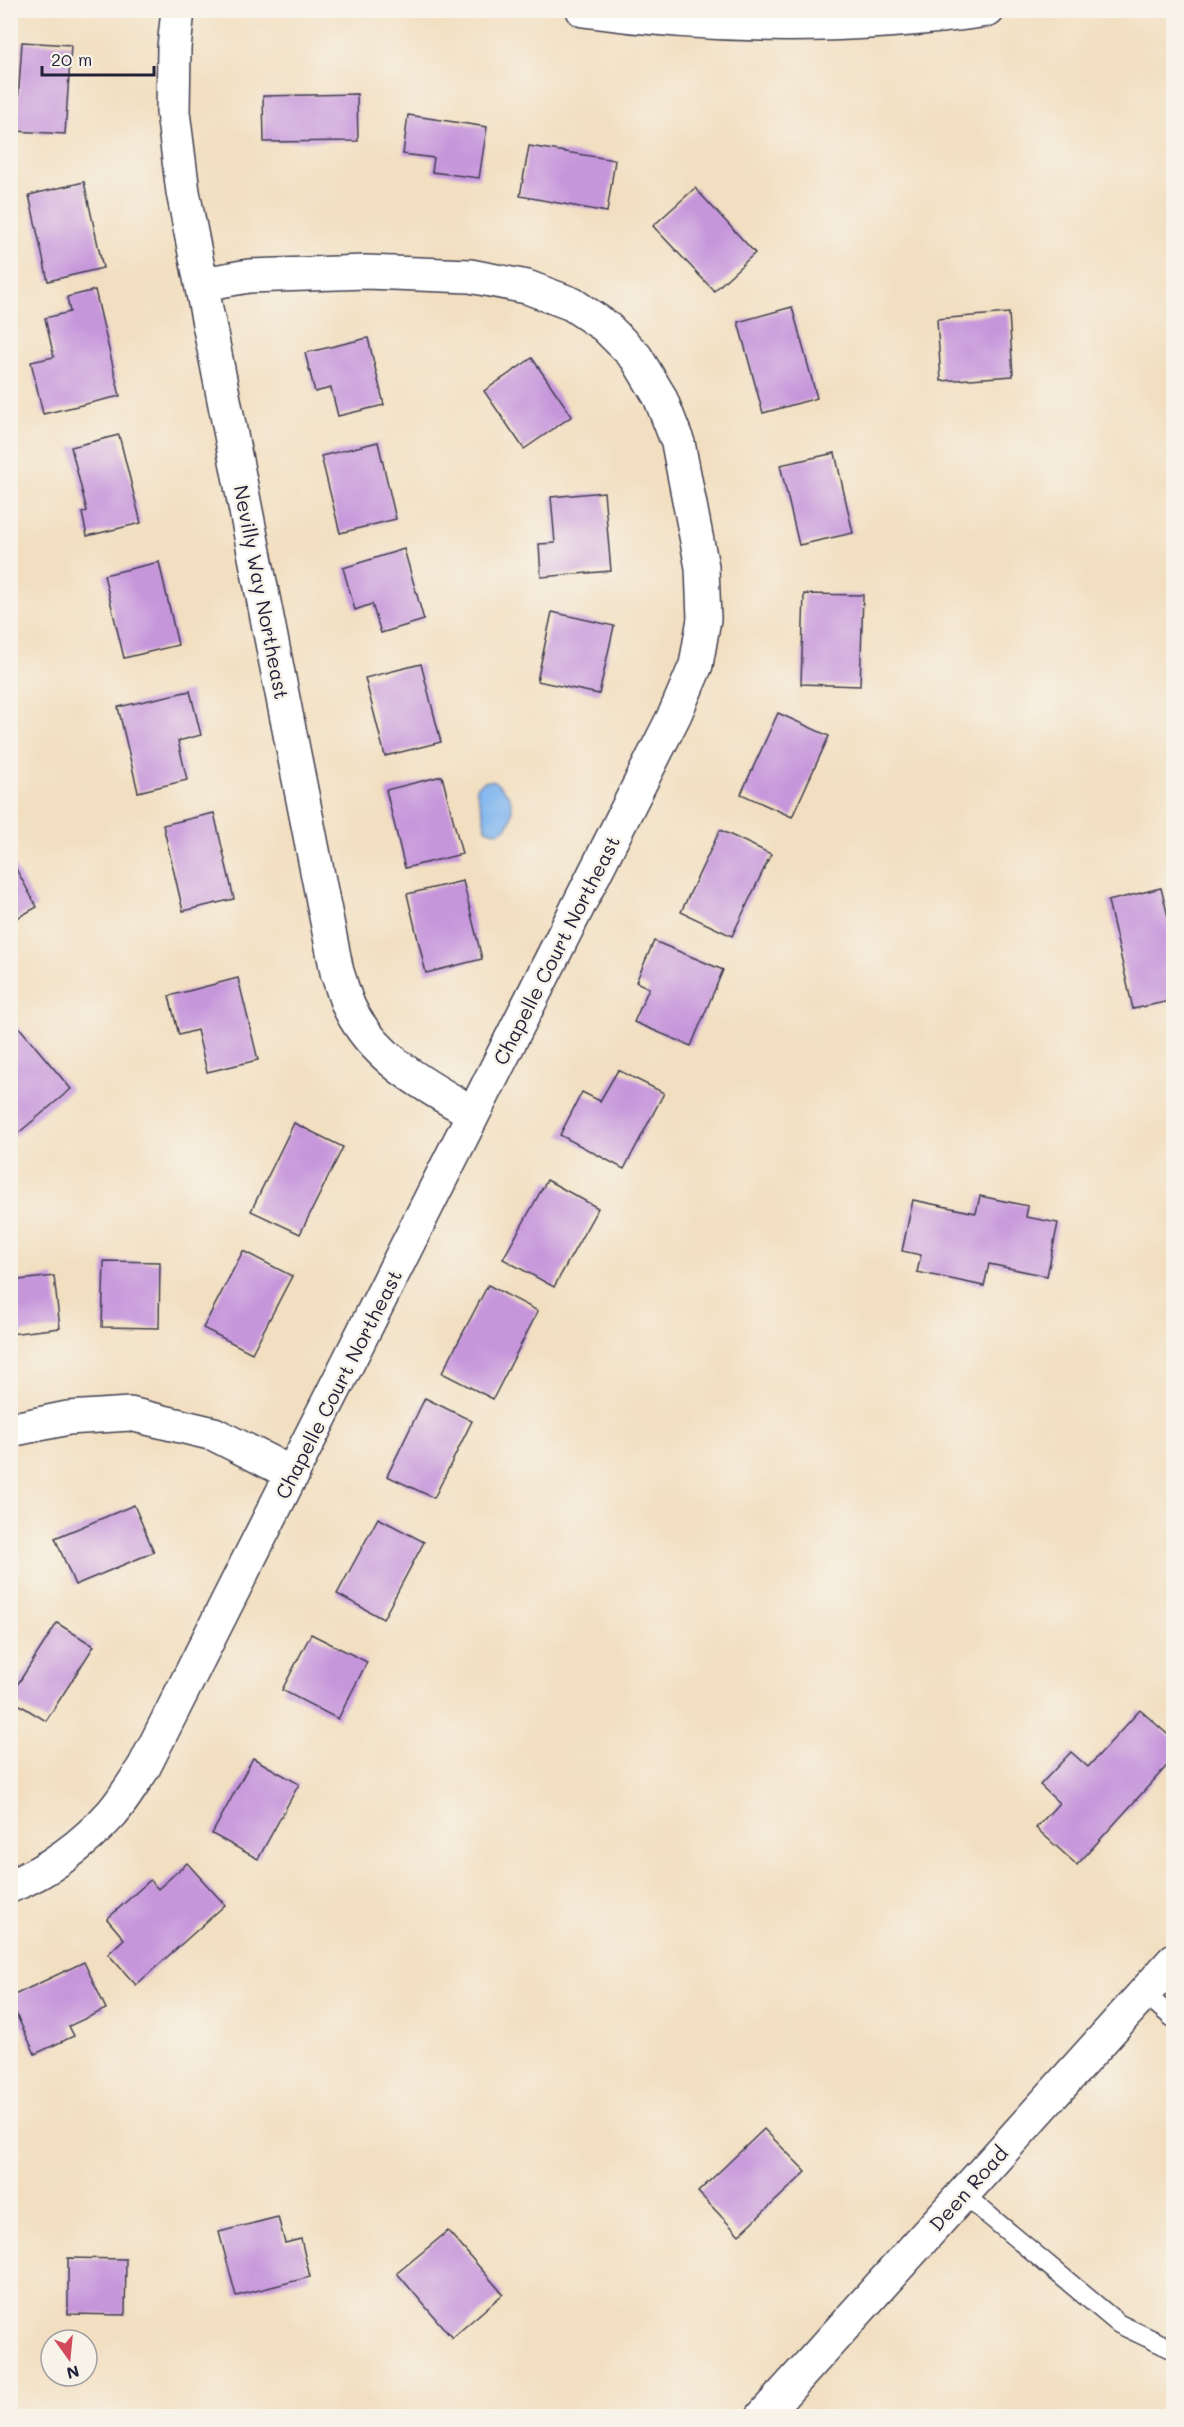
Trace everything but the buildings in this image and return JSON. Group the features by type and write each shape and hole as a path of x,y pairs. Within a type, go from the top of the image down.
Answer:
{"street":[{"name":"Nevilly Way Northeast","path":"178,10 174,48 173,112 183,192 337,972 349,1007 365,1034 393,1063 473,1113"},
{"path":"583,10 720,24 813,26 885,23 988,10"},
{"name":"Chapelle Court Northeast","path":"10,1886 28,1879 75,1848 113,1812 144,1767 675,714 696,665 704,619 702,567 678,443 660,397 636,357 605,326 572,304 527,287 470,276 366,272 249,276 202,284"},
{"path":"10,1430 68,1418 130,1414 214,1434 293,1474"},
{"name":"Deen Road","path":"763,2416 1173,1960"}],"lane":[{"path":"1144,1993 1173,2019"},
{"path":"963,2194 1119,2324 1173,2350"}],"water":[{"path":"493,780 507,793 512,805 511,819 505,829 494,832 486,829 476,787"}]}
